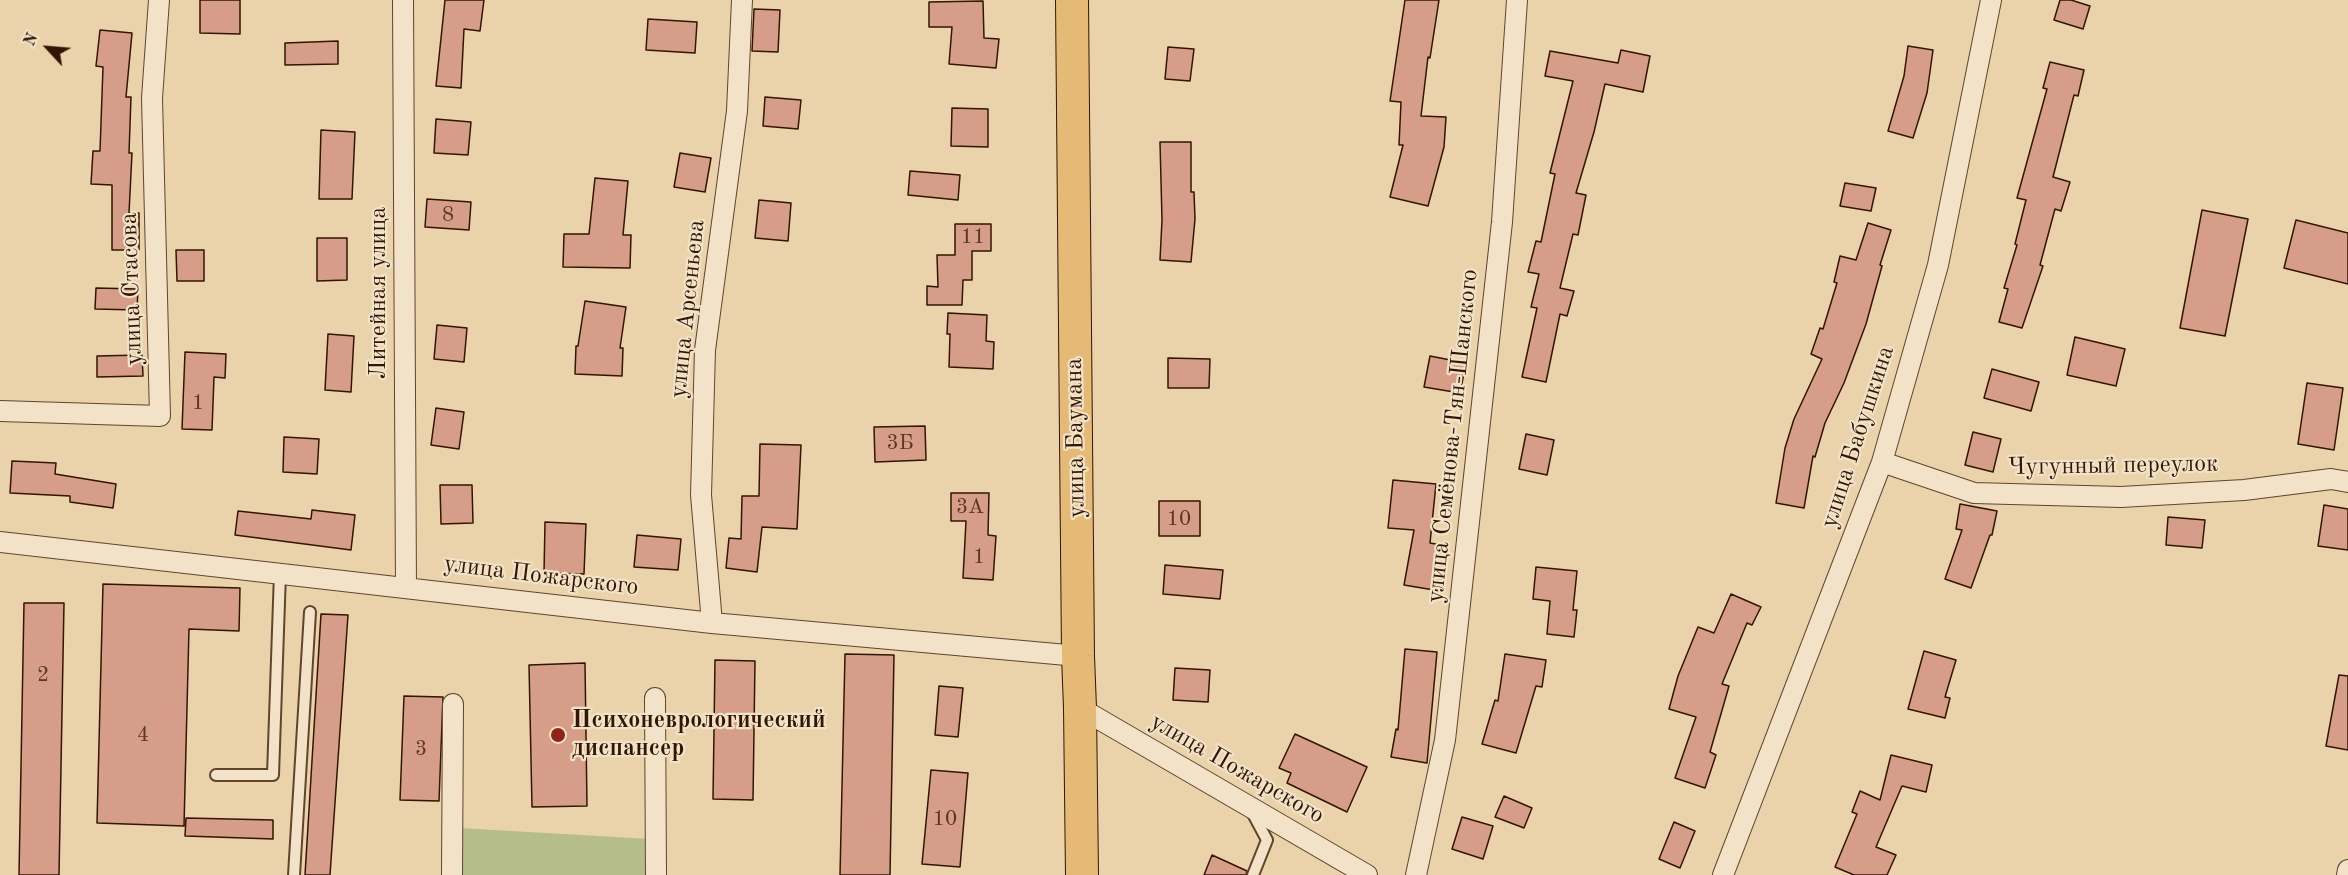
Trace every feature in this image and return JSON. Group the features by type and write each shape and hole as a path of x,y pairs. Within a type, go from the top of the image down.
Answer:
{"main road":[{"name":"улица Баумана","path":"1072,0 1082,875"}],"street":[{"name":"улица Стасова","path":"0,411 160,416 152,98 159,0"},
{"name":"Литейная улица","path":"403,0 406,587"},
{"name":"улица Арсеньева","path":"712,623 701,495 705,350 737,111 742,0"},
{"name":"улица Семёнова-Тян-Шанского","path":"1416,875 1445,740 1502,222 1517,0"},
{"name":"улица Бабушкина","path":"1723,875 1882,462 1938,265 1991,0"},
{"name":"Чугунный переулок","path":"1882,462 1974,493 2121,496 2244,490 2331,479 2348,482"},
{"name":"улица Пожарского","path":"0,542 712,623 1078,656"},
{"path":"655,698 656,875"},
{"path":"452,875 453,704"},
{"name":"улица Пожарского","path":"1080,708 1367,875"},
{"path":"2347,875 2348,870"}],"lane":[{"path":"216,775 273,775 280,573"},
{"path":"294,875 310,612"},
{"path":"1248,804 1267,840 1253,875"}],"green space":[{"path":"459,828 650,839 650,875 459,875"}],"building":[{"path":"200,0 240,0 240,34 200,33"},
{"path":"445,0 484,0 480,31 464,29 461,88 436,86"},
{"path":"1405,0 1439,0 1430,58 1428,57 1421,116 1446,117 1444,147 1428,206 1390,197 1403,145 1399,145 1401,102 1390,101"},
{"path":"2060,0 2071,0 2090,6 2083,29 2054,20"},
{"path":"983,1 984,38 999,39 996,68 949,64 952,27 929,27 929,2"},
{"path":"754,9 780,10 778,52 752,51"},
{"path":"648,19 697,22 695,53 646,50"},
{"path":"100,30 132,33 126,97 131,97 129,153 132,153 129,213 139,213 139,250 112,250 112,185 91,184 93,151 100,151 103,67 96,66"},
{"path":"338,41 338,64 285,65 285,43"},
{"path":"1908,46 1933,50 1927,93 1913,138 1888,131 1904,76"},
{"path":"1168,47 1194,49 1190,81 1165,79"},
{"path":"1621,50 1650,56 1643,92 1605,84 1576,193 1586,195 1578,235 1573,234 1560,288 1574,291 1567,316 1560,314 1546,382 1522,377 1537,308 1531,307 1539,274 1528,272 1536,241 1541,242 1555,174 1550,173 1573,81 1545,76 1550,51 1618,63"},
{"path":"2050,62 2084,70 2078,96 2074,95 2053,177 2070,182 2061,211 2055,209 2040,265 2043,266 2022,328 1999,322 2008,289 2004,288 2017,245 2015,244 2026,200 2017,198 2047,89 2043,88"},
{"path":"765,97 801,100 798,129 763,126"},
{"path":"952,108 988,109 988,147 951,146"},
{"path":"436,119 471,122 468,155 434,153"},
{"path":"321,130 355,132 352,199 319,199"},
{"path":"1160,142 1191,142 1191,192 1194,192 1195,219 1191,262 1160,260 1162,220"},
{"path":"680,153 711,158 705,192 674,187"},
{"path":"910,171 960,175 958,200 908,195"},
{"path":"595,178 628,181 623,235 631,235 630,268 563,267 564,234 589,234"},
{"path":"1845,183 1876,188 1871,211 1840,206"},
{"path":"427,199 471,202 469,230 425,227"},
{"path":"759,200 791,203 788,241 755,238"},
{"path":"2202,210 2248,219 2225,336 2180,328"},
{"path":"2296,220 2348,233 2348,284 2284,268"},
{"path":"1868,223 1891,230 1866,324 1844,383 1825,423 1815,457 1813,456 1804,508 1776,503 1785,448 1794,419 1822,359 1811,354 1820,328 1823,329 1837,283 1834,282 1840,256 1856,260"},
{"path":"955,224 991,224 991,251 972,251 972,280 963,280 962,305 927,305 927,286 938,287 937,255 955,255"},
{"path":"317,238 347,238 347,280 317,281"},
{"path":"176,250 204,250 204,281 177,281"},
{"path":"96,288 138,289 137,310 95,309"},
{"path":"585,301 626,307 620,348 623,348 622,376 575,374 576,346 578,346"},
{"path":"948,313 987,315 986,341 994,342 993,369 949,367"},
{"path":"437,325 467,328 464,362 434,359"},
{"path":"328,334 354,336 351,392 325,390"},
{"path":"2075,337 2125,349 2116,386 2067,375"},
{"path":"185,352 226,354 225,378 214,377 212,430 182,429"},
{"path":"142,355 143,376 97,377 97,356"},
{"path":"1430,356 1466,363 1460,393 1424,387"},
{"path":"1168,358 1210,359 1209,388 1168,388"},
{"path":"1992,369 2039,382 2031,411 1984,398"},
{"path":"2307,383 2343,388 2334,450 2298,444"},
{"path":"436,408 464,412 459,449 431,445"},
{"path":"925,426 926,460 875,462 874,427"},
{"path":"1973,432 2001,439 1993,472 1965,465"},
{"path":"1526,434 1554,440 1547,475 1519,469"},
{"path":"284,437 319,439 317,474 283,472"},
{"path":"760,444 801,445 797,529 762,527 757,572 726,568 729,538 741,539 742,496 759,496"},
{"path":"12,461 56,463 55,474 116,484 113,508 70,502 70,496 10,493"},
{"path":"1393,480 1436,484 1430,543 1448,546 1440,591 1404,585 1414,530 1388,528"},
{"path":"440,485 472,485 473,523 441,524"},
{"path":"951,493 989,493 988,535 996,536 993,580 963,578 966,521 951,521"},
{"path":"1159,501 1200,501 1200,536 1159,536"},
{"path":"1960,504 1997,511 1992,535 1990,535 1971,588 1945,579 1962,530 1956,529"},
{"path":"2324,505 2348,509 2348,550 2318,546"},
{"path":"312,510 355,515 351,550 235,535 238,511 311,519"},
{"path":"2168,517 2205,520 2202,548 2166,545"},
{"path":"545,522 586,524 584,574 544,573"},
{"path":"637,535 681,539 678,570 634,567"},
{"path":"1165,565 1223,570 1220,599 1163,594"},
{"path":"1536,567 1577,571 1573,610 1577,610 1574,637 1547,634 1550,601 1533,599"},
{"path":"103,584 240,588 239,631 189,629 184,826 97,823"},
{"path":"1731,594 1761,607 1752,625 1747,623 1722,684 1729,686 1710,752 1716,755 1705,788 1675,778 1696,717 1669,709 1678,676 1698,627 1714,633"},
{"path":"24,603 64,603 59,875 19,875"},
{"path":"321,614 348,615 330,875 305,875"},
{"path":"1405,649 1437,652 1427,763 1391,757 1396,729 1398,730"},
{"path":"1924,651 1956,660 1945,697 1950,698 1945,718 1908,709"},
{"path":"845,654 894,655 890,875 840,875"},
{"path":"1505,654 1546,660 1542,687 1536,686 1516,753 1482,744 1495,700 1498,701"},
{"path":"715,660 755,661 753,800 713,799"},
{"name":"Психоневрологический диспансер","path":"585,663 587,806 532,807 529,665"},
{"path":"1175,668 1210,670 1208,702 1173,700"},
{"path":"2339,675 2348,676 2348,750 2326,746"},
{"path":"939,686 963,688 958,737 935,735"},
{"path":"404,696 443,697 439,801 400,800"},
{"path":"1295,734 1367,767 1347,812 1287,783 1291,773 1279,768"},
{"path":"1891,755 1932,765 1926,792 1902,786 1876,847 1896,855 1887,875 1854,875 1835,867 1857,814 1852,812 1860,791 1880,800"},
{"path":"931,770 968,773 960,867 922,864"},
{"path":"1504,796 1532,808 1524,828 1495,817"},
{"path":"1462,817 1493,826 1483,859 1452,849"},
{"path":"186,818 273,820 273,839 185,836"},
{"path":"1674,822 1695,831 1680,868 1659,859"},
{"path":"1212,855 1247,871 1246,875 1204,875"}],"place":[{"name":"Психоневрологический диспансер","path":"558,735"}]}
